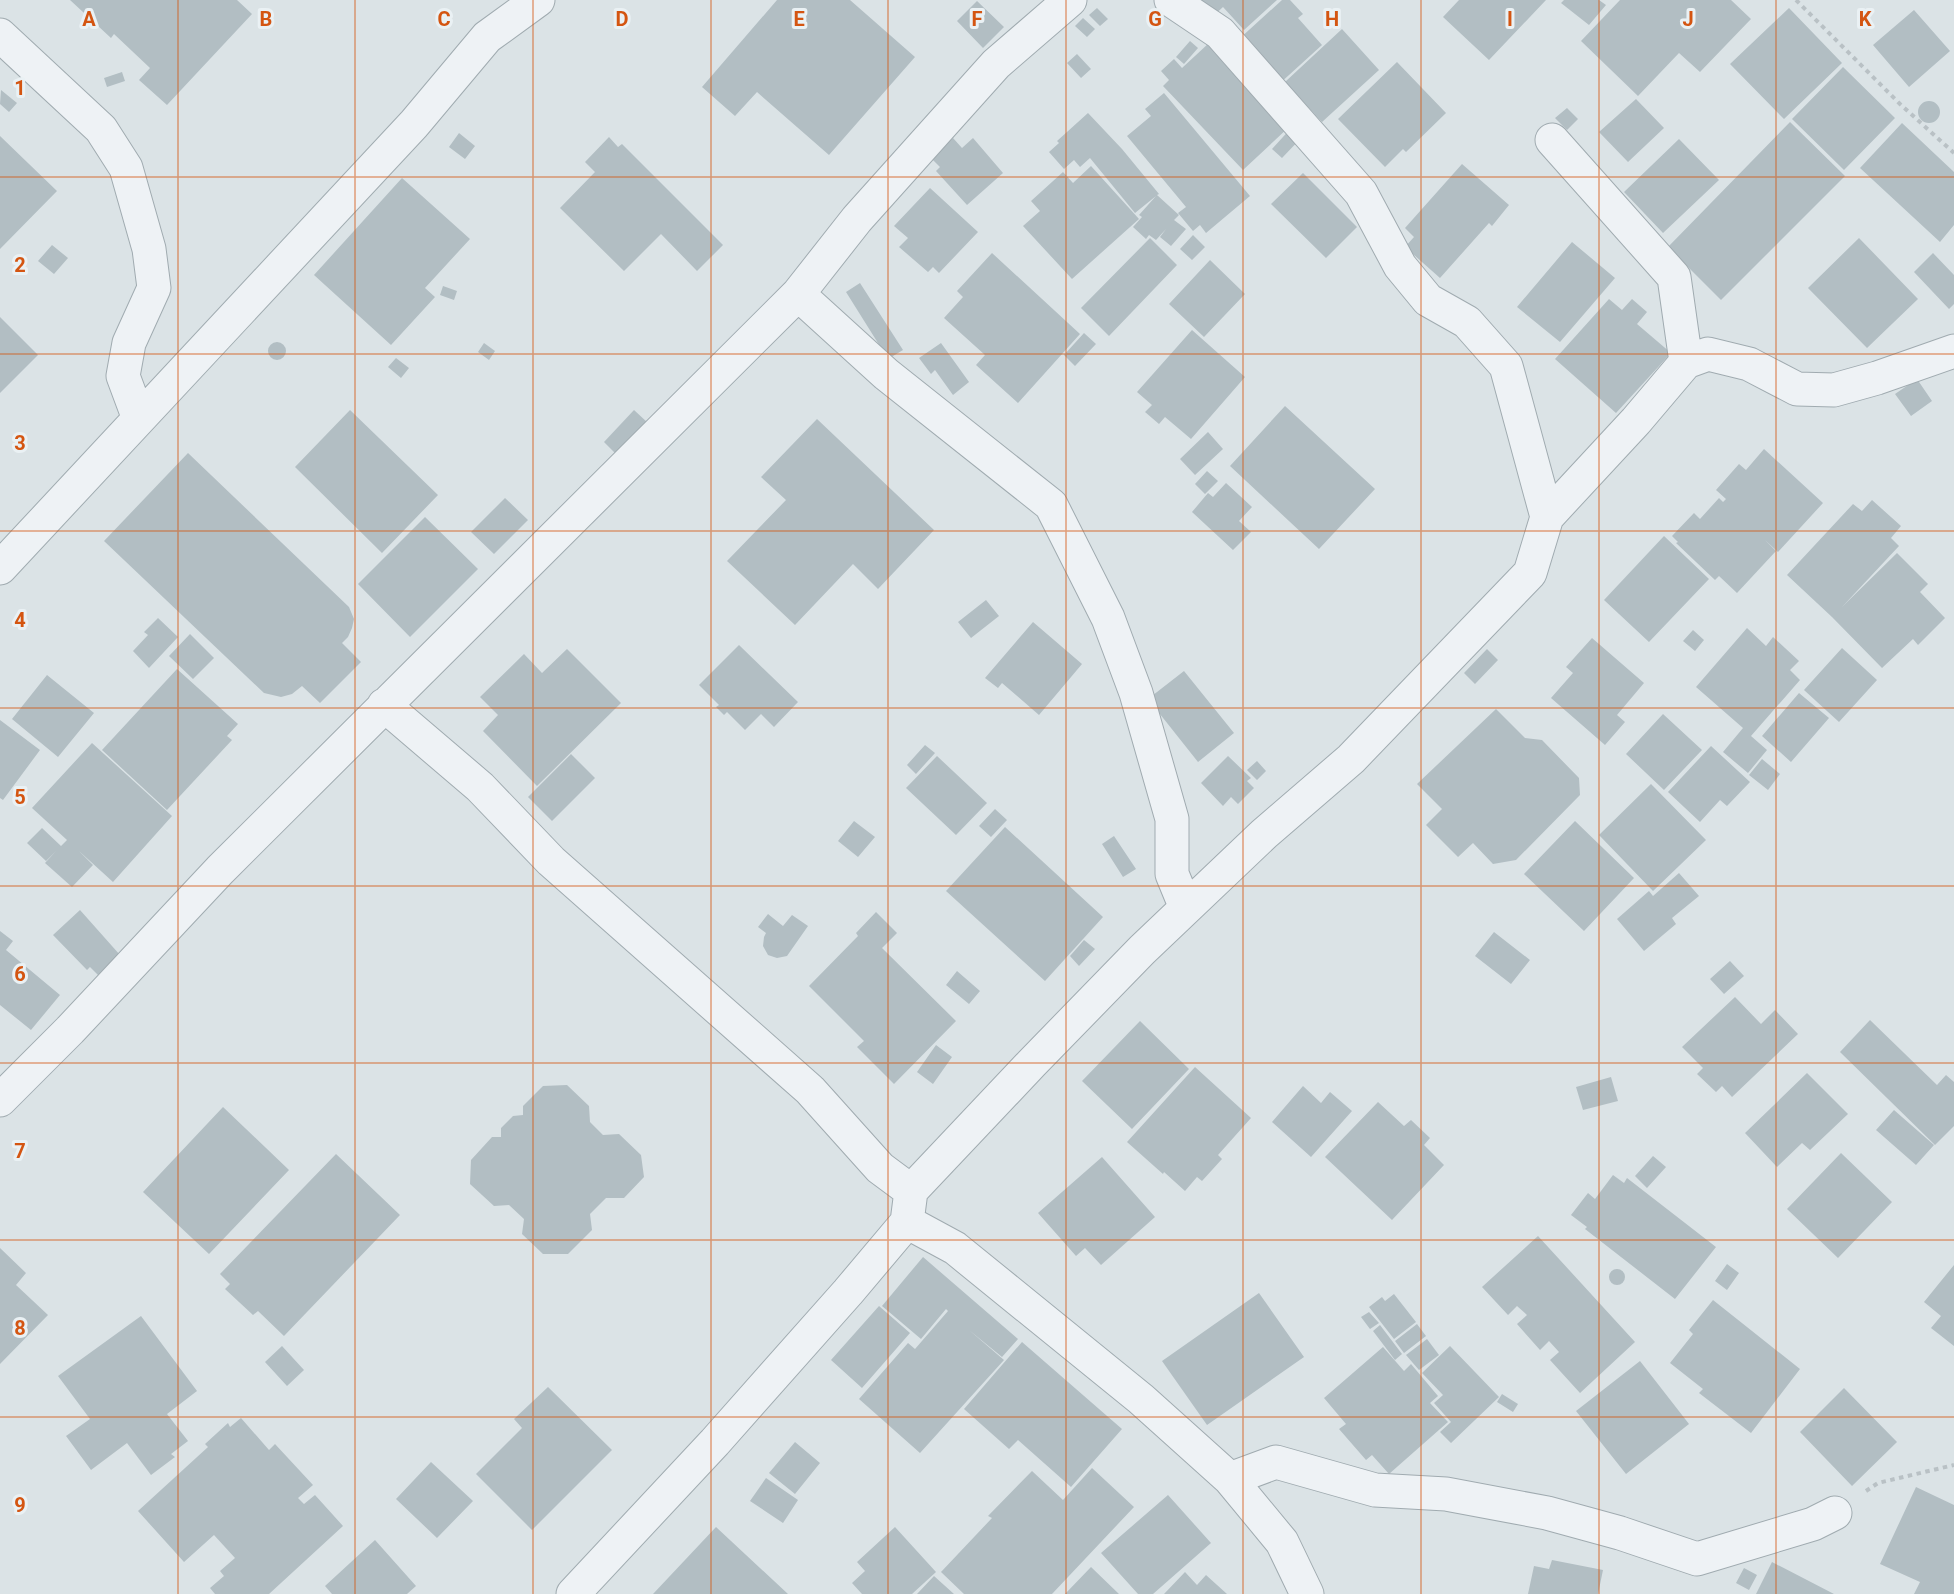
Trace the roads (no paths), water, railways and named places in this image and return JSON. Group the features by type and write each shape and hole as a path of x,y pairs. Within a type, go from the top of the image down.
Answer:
{"street":[{"path":"0,568 414,124 487,37 538,0"},
{"path":"0,1100 70,1030 220,870 798,294 857,219 996,64 1070,0"},
{"path":"1171,0 1220,33 1361,193 1400,266 1428,300 1467,322 1506,366 1547,517"},
{"path":"0,35 101,129 126,168 149,249 154,288 129,343 123,376 139,419"},
{"path":"1552,140 1674,277 1686,362"},
{"path":"798,294 886,374 1051,505 1108,618 1136,693 1172,819 1172,874 1186,908"},
{"path":"573,1594 715,1442 848,1292 909,1207 1032,1063 1186,908 1264,834 1351,759 1530,573 1547,517 1636,421 1686,362 1708,354 1749,364 1797,389 1834,390 1877,378 1954,351"},
{"path":"384,705 480,787 550,861 810,1090 880,1168 909,1207 955,1248 1141,1398 1230,1479 1282,1542 1306,1594"},
{"path":"1230,1479 1276,1462 1375,1490 1446,1494 1547,1513 1620,1533 1697,1559 1813,1524 1835,1513"}]}
